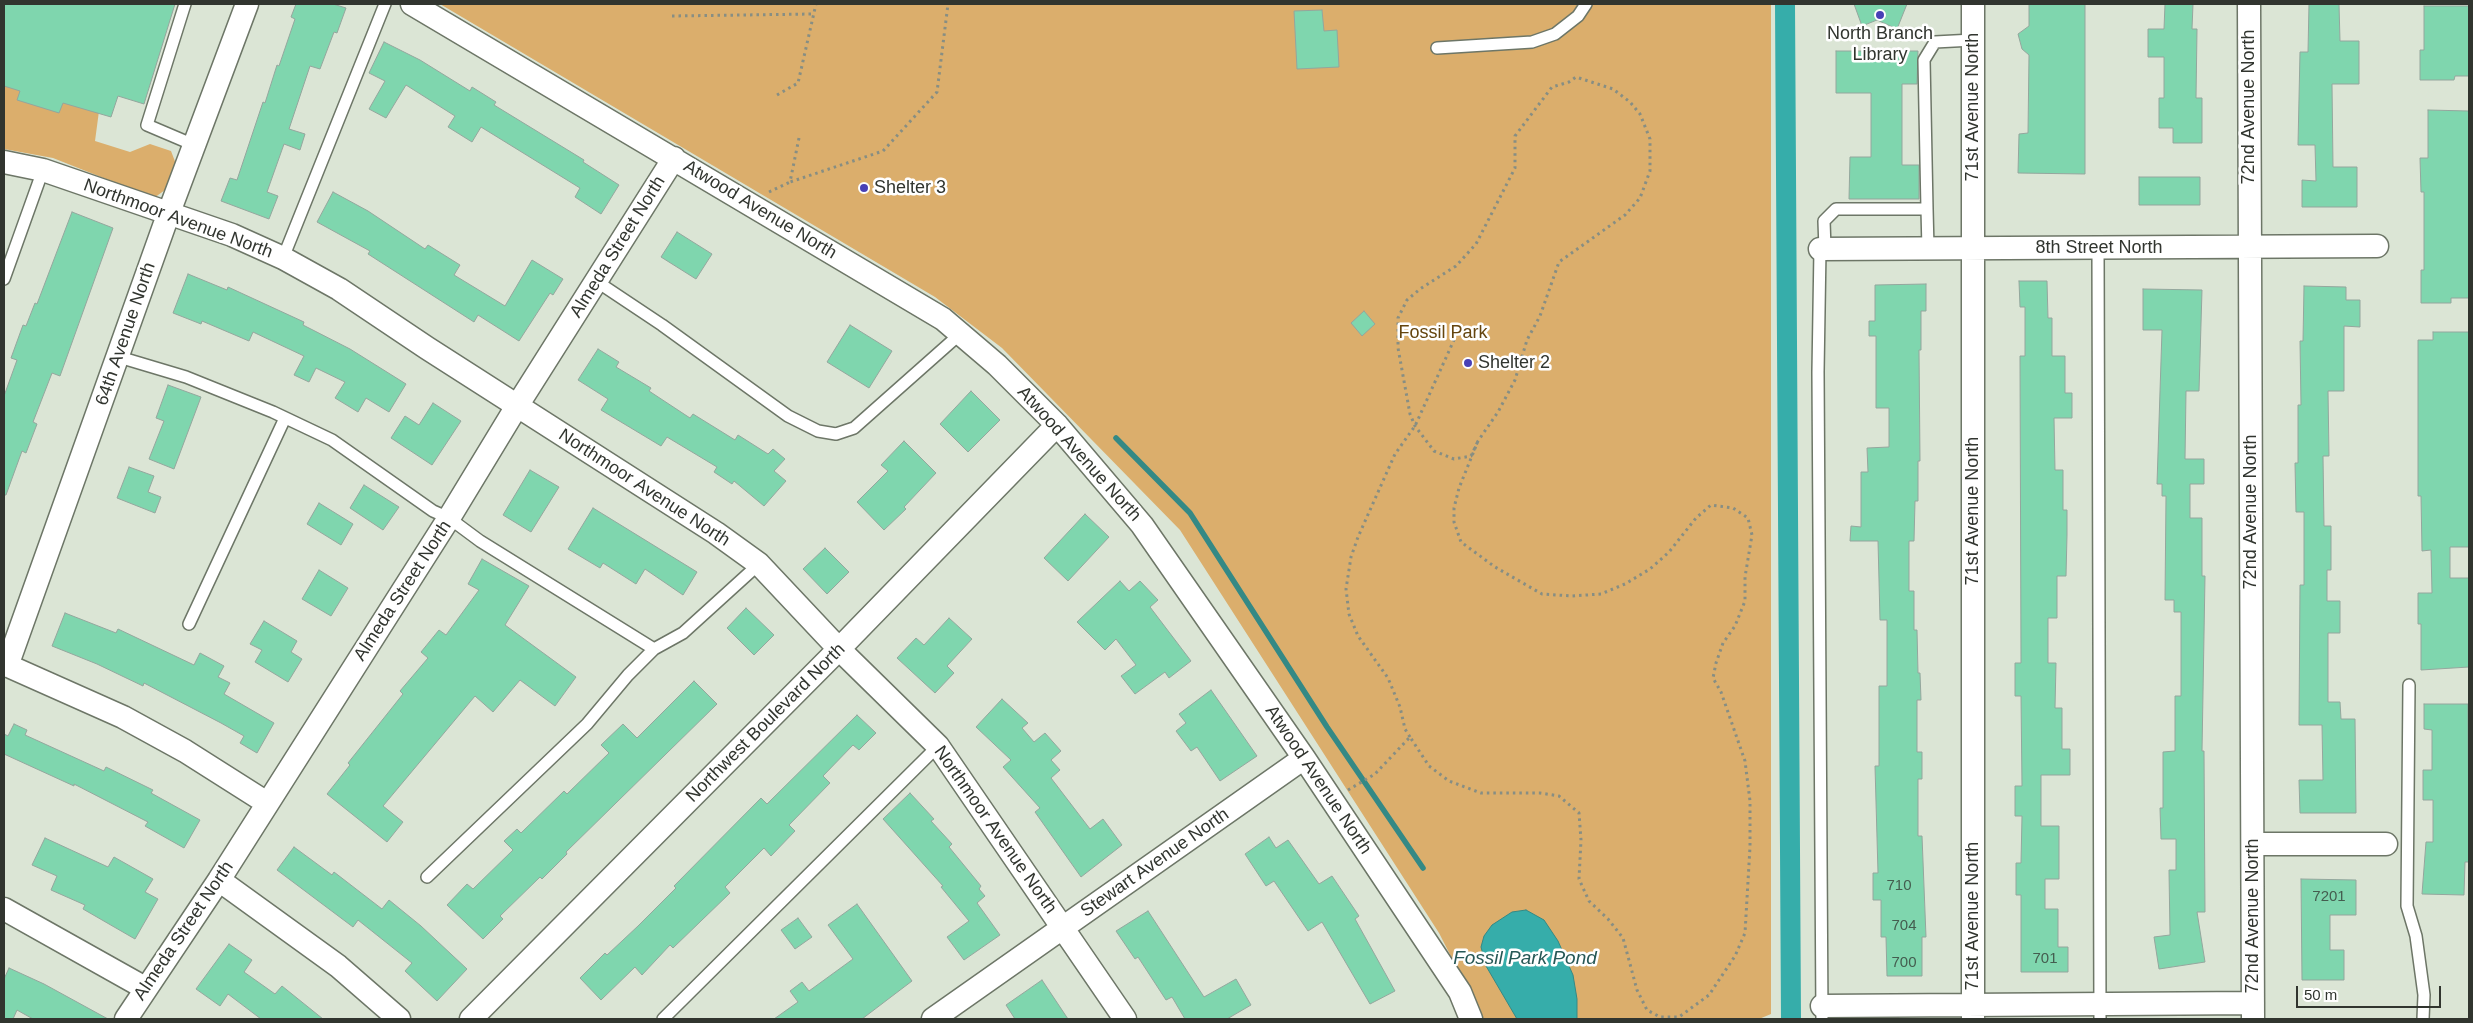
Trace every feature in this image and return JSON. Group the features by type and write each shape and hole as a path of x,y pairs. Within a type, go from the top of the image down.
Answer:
{"street":[{"name":"64th Avenue North","path":"6,665 119,357 168,214 247,4"},
{"name":"Atwood Avenue North","path":"412,4 943,319 998,365 1058,425 1142,525 1304,758 1460,992 1471,1019"},
{"name":"71st Avenue North","path":"1972,4 1973,1013"},
{"name":"72nd Avenue North","path":"2249,4 2253,1011"},
{"name":"Almeda Street North","path":"126,1019 219,880 449,518 517,406 674,158"},
{"name":"Northmoor Avenue North","path":"4,162 43,170 232,235 284,258 339,288 517,406 716,533 758,564 938,746 1124,1019"},
{"name":"8th Street North","path":"1823,249 2377,246"},
{"name":"Northwest Boulevard North","path":"471,1019 840,649 1058,425"},
{"path":"6,665 123,717 193,756 267,803"},
{"name":"Stewart Avenue North","path":"933,1019 1304,758"},
{"path":"2253,844 2386,844"},
{"path":"219,880 338,966 399,1019"},
{"path":"4,909 145,988"},
{"path":"1822,1012 2253,1011"}],"lane":[{"path":"185,4 147,124 194,145"},
{"path":"284,258 385,4"},
{"path":"1437,48 1532,42 1555,34 1578,16 1586,4"},
{"path":"1928,249 1924,60 1935,42 1973,40"},
{"path":"4,279 43,170"},
{"path":"1822,1012 1818,382 1824,221 1836,209 1927,209"},
{"path":"2098,248 2099,1012"},
{"path":"596,281 662,325 788,416 826,433 836,434 854,428 960,334"},
{"path":"119,357 186,376 332,440 433,511 449,518 480,540 654,649"},
{"path":"189,624 285,418"},
{"path":"427,877 587,724 628,675 654,649 683,632 758,564"},
{"path":"2409,685 2407,906 2416,936 2424,995 2423,1019"},
{"path":"663,1019 938,746"}],"path":[{"path":"777,95 798,83 816,4"},
{"path":"763,195 790,182 883,151 938,92 948,4"},
{"path":"672,16 813,14"},
{"path":"1576,77 1613,89 1630,102 1640,114 1650,139 1650,171 1640,198 1625,215 1559,262 1540,316 1527,340 1515,380 1498,412 1478,441 1471,456 1454,458 1434,451 1415,426 1410,414 1398,348 1398,318 1407,300 1420,289 1456,266 1476,244 1515,168 1515,136 1552,87 1569,82 1576,77"},
{"path":"790,182 799,138"},
{"path":"1454,340 1415,426 1395,454 1358,537 1351,557 1346,589 1349,614 1358,636 1388,678 1400,707 1405,729 1429,766 1449,781 1481,793 1540,793 1559,796 1579,813 1581,840 1579,879 1589,902 1608,919 1623,938 1637,990 1647,1010 1660,1017 1679,1017 1709,995 1735,956 1745,933 1748,909 1750,800 1745,761 1721,692 1713,678 1723,643 1735,626 1745,601 1745,577 1752,535 1748,518 1733,508 1711,505 1696,518 1669,552 1650,569 1625,584 1601,594 1572,596 1542,594 1495,567 1461,542 1454,522 1454,508 1459,488 1478,441"},
{"path":"1346,791 1375,774 1410,737"}],"green space":[{"name":"Fossil Park","path":"440,4 1771,4 1771,1014 1759,1019 1483,1019 1439,933 1180,530 1002,348 935,297"},
{"path":"4,84 99,111 95,141 130,152 150,144 171,151 176,164 165,190 154,198 53,158 4,149"}],"water":[{"name":"Fossil Park Pond","path":"1526,910 1544,920 1558,941 1573,975 1577,999 1577,1019 1517,1019 1486,966 1481,947 1484,936 1492,925 1512,912"}],"building":[{"path":"4,4 175,4 144,104 118,96 111,117 63,103 59,113 17,100 20,91 4,86"},
{"path":"296,4 333,4 346,8 337,33 334,32 320,69 310,66 289,129 305,134 300,150 284,144 267,192 278,196 269,219 221,201 230,178 237,180 263,102 265,103 295,19 291,17"},
{"name":"North Branch Library","path":"1854,4 1907,4 1897,29 1877,20 1862,26"},
{"path":"2029,4 2085,4 2085,174 2018,173 2019,134 2028,133 2029,55 2022,49 2018,34 2029,26"},
{"path":"2165,4 2193,4 2192,29 2197,29 2196,98 2202,98 2202,143 2173,143 2173,128 2159,128 2159,98 2164,98 2164,57 2148,57 2148,29 2164,29"},
{"path":"2309,4 2339,4 2340,41 2359,41 2359,84 2332,84 2333,167 2357,167 2357,207 2302,207 2302,180 2316,181 2315,145 2298,145 2300,52 2308,52"},
{"path":"2424,6 2469,6 2469,76 2455,76 2454,80 2420,80 2420,50 2424,50"},
{"path":"1322,10 1324,31 1337,30 1339,67 1297,69 1294,11"},
{"path":"384,42 420,60 470,91 472,87 496,102 494,105 584,160 583,162 619,185 601,214 575,197 580,188 481,127 472,142 448,127 455,116 406,85 386,118 369,109 385,81 369,73"},
{"path":"1836,51 1918,51 1917,84 1902,84 1902,165 1919,165 1919,199 1849,199 1850,157 1871,157 1871,93 1836,93"},
{"path":"2428,110 2469,111 2469,298 2451,298 2451,303 2421,303 2421,270 2424,270 2424,192 2421,192 2420,158 2428,158"},
{"path":"2139,177 2200,177 2200,205 2139,205"},
{"path":"333,192 368,211 425,249 428,245 460,265 454,275 505,306 532,260 563,279 553,295 550,293 519,341 478,315 474,322 368,254 370,251 317,222"},
{"path":"72,212 113,228 60,376 52,373 33,422 37,424 26,453 22,451 6,495 4,495 4,396 17,360 11,358 23,325 26,326 35,303 37,304"},
{"path":"677,232 712,254 696,279 661,257"},
{"path":"188,274 227,290 228,287 304,322 303,325 350,349 406,384 389,412 366,398 358,412 335,398 345,382 316,368 309,382 294,375 304,356 253,332 249,341 202,321 201,324 173,313"},
{"path":"2019,281 2047,281 2048,318 2052,318 2052,356 2065,356 2065,393 2072,393 2072,418 2054,418 2055,470 2063,470 2063,510 2067,510 2066,576 2057,576 2057,618 2048,618 2048,663 2056,663 2055,708 2062,708 2062,749 2070,749 2070,775 2041,775 2041,826 2059,826 2059,879 2045,879 2045,909 2058,909 2058,947 2068,947 2068,972 2021,972 2021,895 2016,895 2016,863 2021,863 2022,816 2015,816 2015,786 2022,786 2021,696 2015,696 2015,663 2021,663 2020,356 2025,356 2025,307 2020,307"},
{"path":"1926,284 1926,311 1921,311 1921,350 1919,350 1920,461 1918,461 1918,501 1915,501 1914,541 1909,541 1909,591 1914,591 1914,630 1917,630 1918,673 1920,673 1921,700 1917,700 1917,752 1922,752 1922,779 1918,779 1918,836 1922,836 1926,937 1922,937 1922,976 1887,976 1886,937 1881,937 1881,900 1873,900 1873,873 1878,873 1875,766 1879,766 1879,686 1887,686 1887,620 1880,620 1878,541 1850,541 1851,526 1861,527 1861,472 1868,472 1867,448 1889,447 1889,408 1876,408 1876,336 1869,336 1869,321 1875,321 1875,285"},
{"path":"2304,286 2346,287 2346,300 2360,300 2360,327 2344,326 2344,391 2328,391 2329,456 2323,456 2324,526 2331,526 2331,570 2327,570 2327,601 2340,601 2340,633 2328,633 2328,702 2340,702 2341,719 2355,719 2356,813 2300,813 2299,780 2323,780 2322,725 2299,725 2300,585 2304,585 2304,512 2296,512 2295,463 2298,463 2298,405 2301,405 2300,341 2303,341"},
{"path":"2143,289 2202,290 2199,391 2186,391 2185,459 2204,459 2204,484 2190,484 2190,518 2202,518 2202,576 2205,576 2202,751 2204,751 2205,912 2197,912 2205,962 2159,969 2154,937 2170,935 2169,870 2176,870 2176,839 2161,839 2160,808 2163,808 2163,752 2175,751 2175,696 2181,696 2181,612 2174,612 2174,600 2165,600 2166,496 2162,496 2162,484 2157,484 2162,330 2143,330"},
{"path":"1364,311 1375,324 1362,336 1351,323"},
{"path":"850,325 892,351 869,388 827,362"},
{"path":"2433,332 2469,332 2469,547 2450,547 2450,578 2469,578 2469,667 2421,670 2421,624 2418,624 2418,593 2432,593 2431,550 2422,551 2421,496 2418,496 2418,340 2433,340"},
{"path":"598,349 619,362 616,367 651,388 649,391 690,418 693,414 735,440 738,435 768,454 773,449 785,459 774,471 786,481 764,506 734,481 732,484 714,472 717,467 667,437 661,446 601,410 608,399 578,380"},
{"path":"168,385 201,397 174,469 149,459 164,421 156,418"},
{"path":"971,391 1000,420 968,452 940,424"},
{"path":"433,403 461,421 432,465 391,438 405,416 419,425"},
{"path":"904,441 936,473 904,507 906,509 884,530 857,502 888,471 881,465"},
{"path":"129,467 154,476 148,492 161,497 155,513 117,498"},
{"path":"530,470 559,487 531,532 503,515"},
{"path":"364,485 399,507 383,530 350,508"},
{"path":"319,503 353,524 341,545 307,524"},
{"path":"593,508 697,572 683,595 645,569 636,584 603,563 600,568 568,549"},
{"path":"1085,514 1109,537 1068,581 1044,558"},
{"path":"825,548 849,572 827,594 803,569"},
{"path":"482,559 529,586 505,625 576,677 555,706 520,680 493,712 475,696 383,806 403,822 387,842 327,794 350,765 348,763 403,694 400,691 428,658 421,652 439,630 446,635 479,590 468,584"},
{"path":"319,570 348,588 331,616 302,599"},
{"path":"1120,581 1129,591 1140,581 1158,600 1150,607 1191,661 1169,678 1165,672 1135,694 1121,676 1136,665 1116,639 1105,650 1077,622"},
{"path":"746,608 774,635 754,655 727,628"},
{"path":"65,613 116,633 118,629 194,665 200,653 224,666 218,677 230,683 224,694 274,723 257,753 240,743 244,736 221,723 144,683 143,686 97,664 52,646"},
{"path":"949,618 972,639 947,666 954,673 935,693 897,658 916,638 924,645"},
{"path":"264,621 297,641 291,652 302,659 288,682 255,662 262,650 250,644"},
{"path":"694,681 717,704 566,852 567,854 542,879 540,877 500,916 503,919 483,939 447,905 467,884 473,889 513,850 504,841 517,829 521,833 564,791 567,794 609,753 601,745 623,724 637,738"},
{"path":"1211,690 1257,756 1220,781 1197,747 1191,751 1176,731 1186,723 1179,714"},
{"path":"1002,699 1028,723 1022,728 1034,742 1045,733 1061,751 1051,760 1060,770 1051,778 1090,829 1103,819 1122,845 1081,877 1035,812 1040,808 1003,767 1011,760 976,727"},
{"path":"2424,704 2468,704 2469,862 2465,862 2464,895 2422,894 2426,842 2433,842 2433,800 2423,800 2423,770 2432,770 2432,730 2424,729"},
{"path":"857,715 876,733 859,750 853,745 823,776 830,783 789,825 795,831 771,856 764,848 725,887 730,893 673,948 670,945 642,975 635,967 601,1000 580,978 605,953 607,955 638,926 676,888 674,886 761,798 767,804"},
{"path":"14,724 27,730 25,735 104,771 106,767 153,790 151,793 200,820 184,848 145,826 148,822 74,784 74,786 4,754 4,734 8,736"},
{"path":"910,793 934,819 931,821 952,844 949,847 981,886 979,889 985,896 977,903 1000,935 964,960 947,937 969,921 941,887 943,886 883,819"},
{"path":"1269,837 1276,848 1288,840 1319,884 1332,876 1359,916 1355,919 1395,991 1370,1004 1322,922 1308,931 1274,881 1266,886 1245,854"},
{"path":"45,838 108,867 114,857 153,879 145,892 158,899 135,939 83,909 85,905 51,890 57,876 32,865"},
{"path":"294,847 332,875 334,872 382,909 389,900 421,926 467,969 437,1001 405,971 412,963 358,920 353,927 277,870"},
{"path":"2301,879 2356,880 2356,915 2330,915 2330,950 2344,950 2344,980 2302,980"},
{"path":"857,904 912,981 862,1019 774,1019 798,1002 790,991 802,982 809,991 853,959 828,925"},
{"path":"1148,911 1204,997 1236,979 1251,1005 1227,1019 1185,1019 1172,997 1166,1000 1138,957 1135,959 1116,931"},
{"path":"798,918 812,937 795,949 781,930"},
{"path":"229,944 252,960 244,972 275,994 282,986 323,1019 261,1019 228,994 220,1006 196,989"},
{"path":"9,968 44,984 108,1019 33,1019 17,1010 13,1019 4,1019 4,979"},
{"path":"1042,980 1068,1019 1015,1019 1006,1005"}],"waterway":[{"path":"1785,4 1791,1019"},
{"path":"1116,438 1190,513 1327,727 1423,868"}],"place":[{"name":"North Branch Library","path":"1880,15"},
{"name":"Shelter 3","path":"864,188"},
{"name":"Shelter 2","path":"1468,363"}]}
